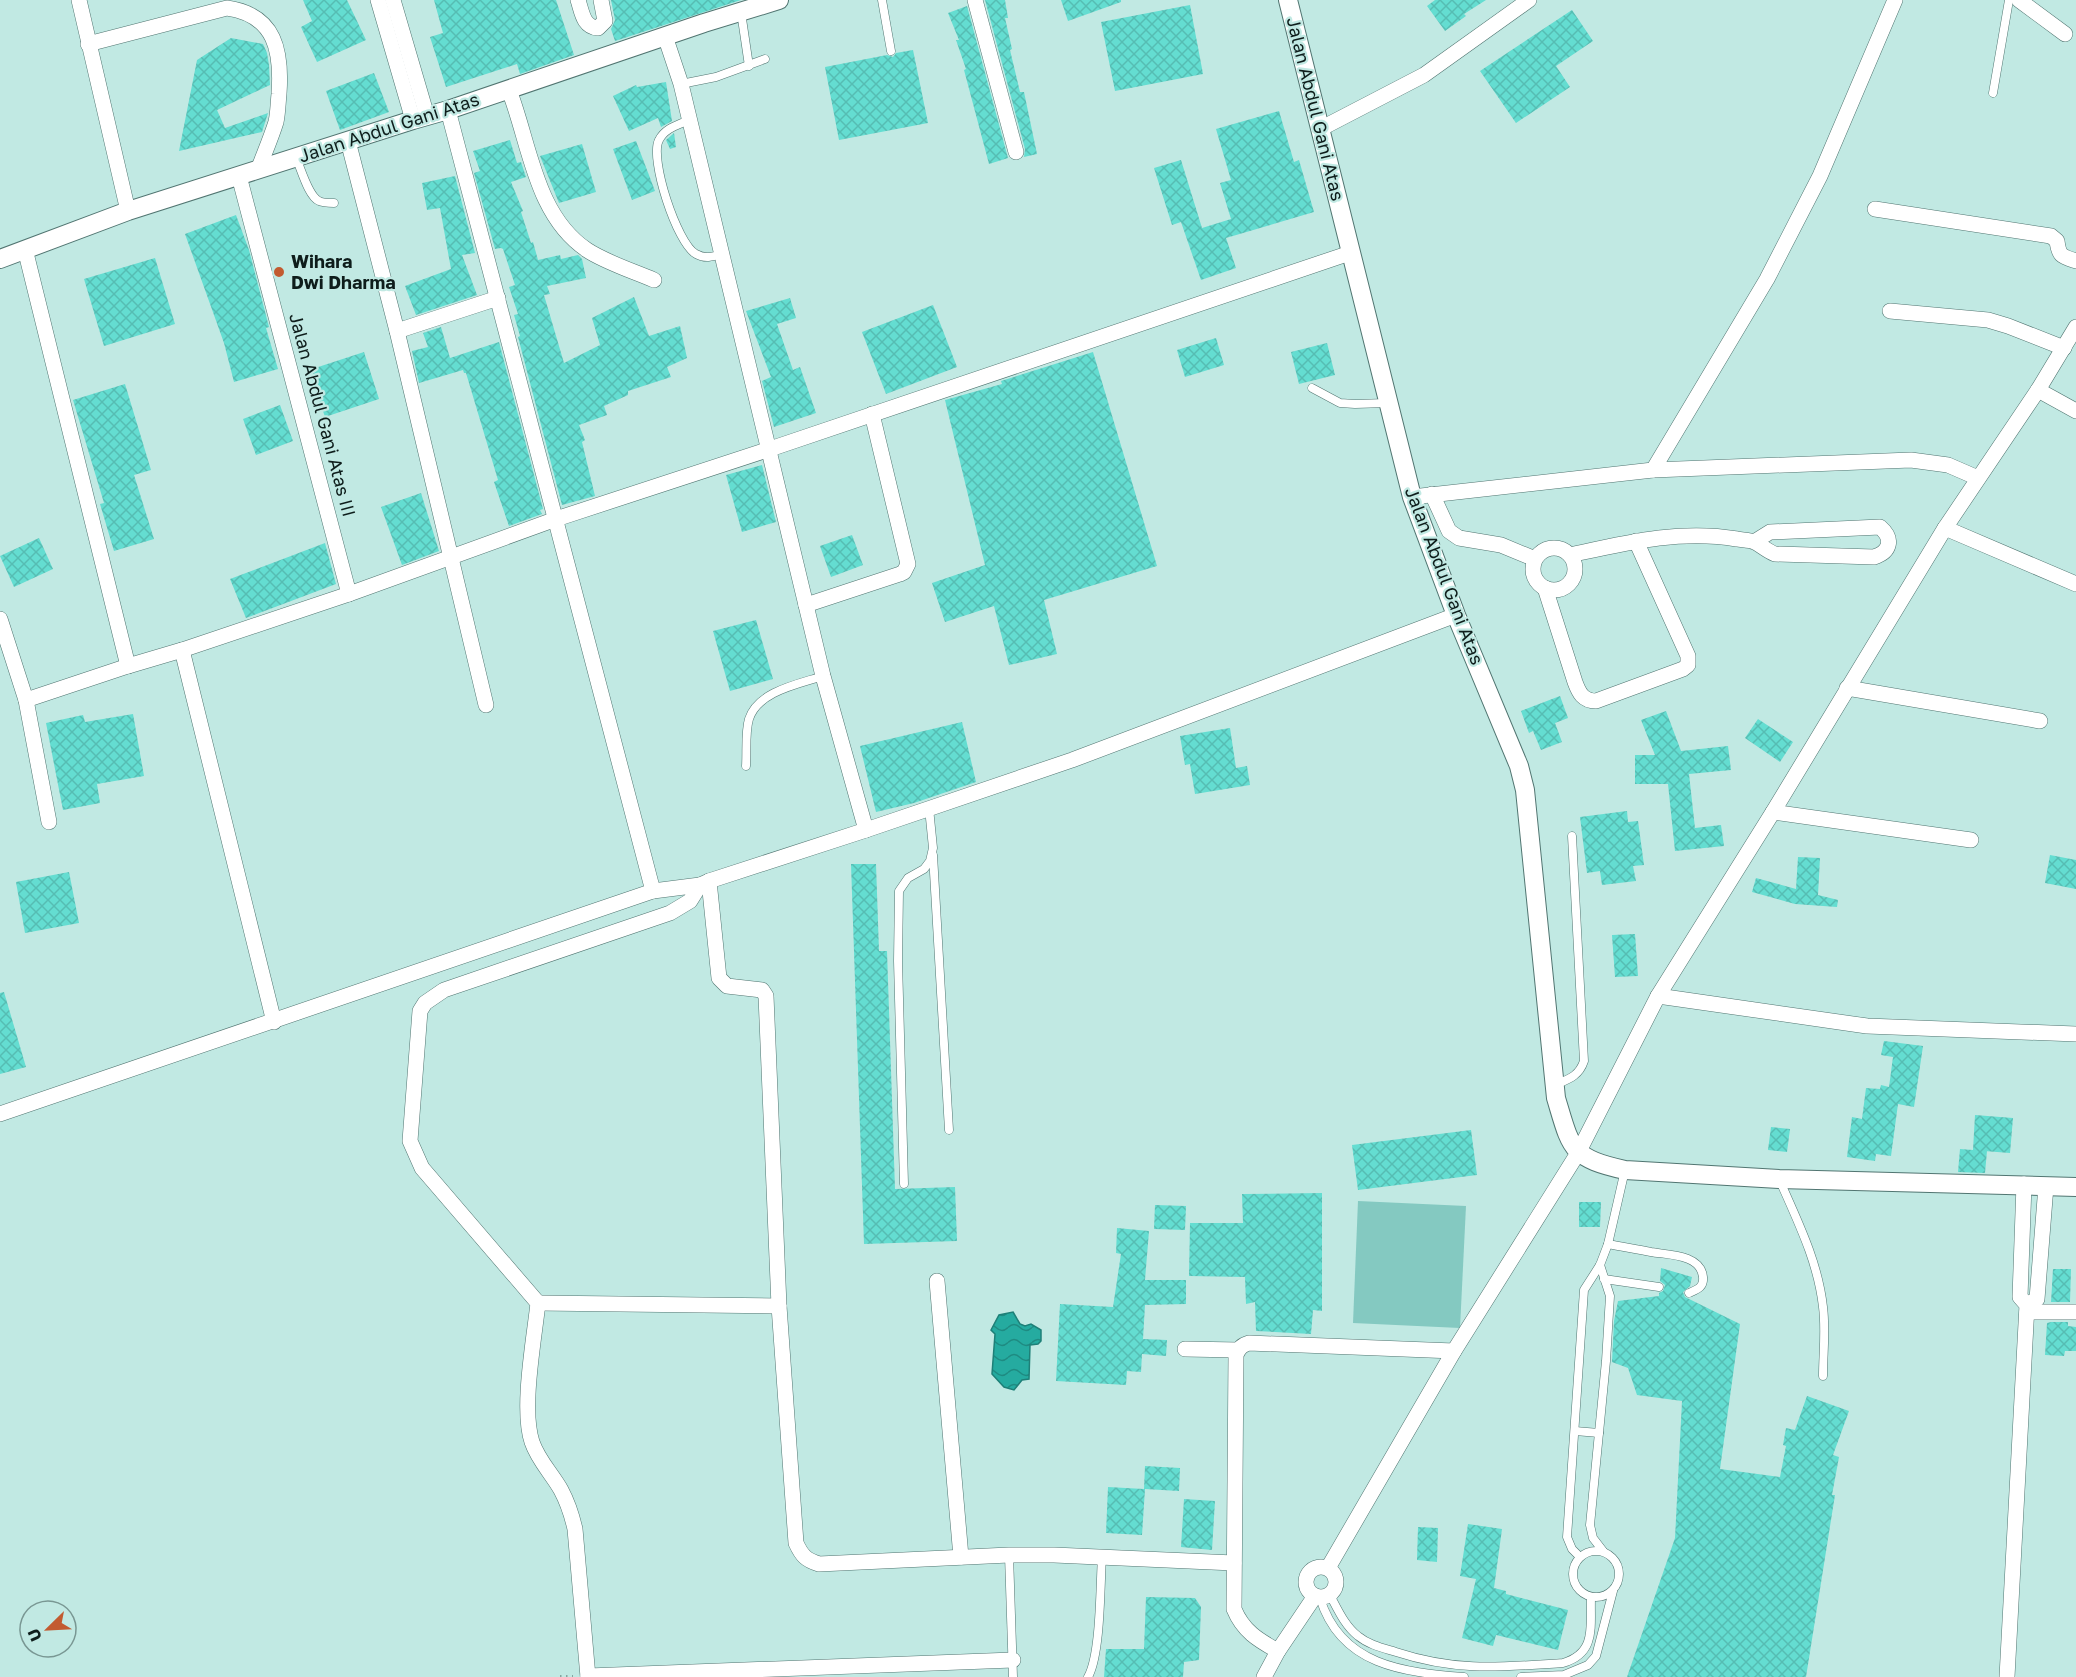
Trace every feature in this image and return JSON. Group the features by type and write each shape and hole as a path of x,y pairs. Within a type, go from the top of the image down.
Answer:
{"street":[{"path":"79,0 128,211"},
{"path":"378,0 420,118"},
{"path":"393,0 420,118"},
{"path":"578,0 585,20 589,26 594,28 603,25 605,21 601,0"},
{"name":"Jalan Abdul Gani Atas","path":"0,259 128,211 448,110 779,0"},
{"path":"975,0 1016,152"},
{"name":"Jalan Abdul Gani Atas","path":"1288,0 1412,497 1456,615 1512,745 1525,790 1556,1098 1568,1138 1578,1153"},
{"path":"1320,129 1424,75 1529,0"},
{"path":"1653,470 1767,279 1820,176 1895,0"},
{"path":"2019,0 2066,34"},
{"path":"88,44 227,8 243,10 256,18 278,47 280,78 277,120 258,170"},
{"path":"666,36 681,84 823,676 866,830"},
{"path":"508,90 517,111 534,169 554,218 567,234 588,250 654,280"},
{"path":"448,110 653,891"},
{"path":"348,141 397,331 486,705"},
{"name":"Jalan Abdul Gani Atas III","path":"239,176 349,594"},
{"path":"1875,209 2051,236 2057,241 2061,255 2076,261"},
{"path":"25,249 128,666"},
{"path":"26,700 128,666 182,651 349,594 556,519 1350,253"},
{"path":"397,331 498,298"},
{"path":"1890,311 1999,323 2064,348"},
{"path":"1328,1568 1454,1351 1578,1153 1658,996 1773,813 1945,528 2038,390 2076,327"},
{"path":"2038,390 2076,411"},
{"path":"806,605 900,574 904,572 908,564 872,414"},
{"path":"1412,497 1653,470 1911,460 1948,465 1978,478"},
{"path":"1432,494 1449,531 1459,538 1501,545 1535,559"},
{"path":"1570,555 1575,570 1568,585 1552,590 1538,582 1534,575 1535,559 1540,553 1555,548 1570,555 1678,535 1728,537 1755,542 1763,549 1775,554 1874,557 1887,549 1890,541 1880,527 1770,532 1755,542"},
{"path":"1945,528 2076,584"},
{"path":"1545,588 1575,682 1584,699 1596,701 1683,669 1688,665 1688,656 1636,541"},
{"path":"0,1114 653,891 704,883 866,830 1072,759 1456,615"},
{"path":"0,619 26,700 49,822"},
{"path":"182,651 273,1022"},
{"path":"1847,688 2040,721"},
{"path":"1773,813 1971,840"},
{"path":"704,883 690,901 670,913 444,990 425,1003 420,1011 410,1141 422,1168 537,1303 528,1404 529,1427 532,1443 571,1511 575,1529 588,1677 1013,1660"},
{"path":"704,883 719,978 727,986 762,990 766,996 780,1306 796,1543 801,1555 819,1564 1009,1555 1234,1563"},
{"path":"1658,996 1867,1026 2076,1034"},
{"path":"1578,1153 1608,1167 1625,1170 1779,1179 2076,1187"},
{"path":"2007,1677 2027,1309 2020,1297 2024,1184"},
{"path":"2027,1309 2037,1299 2046,1186"},
{"path":"937,1281 961,1557"},
{"path":"537,1303 780,1306"},
{"path":"2027,1309 2076,1312"},
{"path":"1278,1651 1248,1632 1239,1621 1234,1609 1236,1355 1238,1350 1242,1345 1249,1343 1454,1351"},
{"path":"1185,1349 1238,1350"},
{"path":"1264,1677 1278,1651 1322,1596 1334,1592 1337,1582 1334,1573 1328,1568 1315,1568 1308,1575 1306,1585 1308,1589 1322,1596"}],"lane":[{"path":"882,0 891,51"},
{"path":"1993,93 2009,0"},
{"path":"741,12 749,66"},
{"path":"681,84 716,77 765,59"},
{"path":"689,120 670,128 660,139 656,151 658,169 675,223 686,246 695,254 706,258 722,254"},
{"path":"296,158 315,198 319,201 334,203"},
{"path":"1312,388 1340,403 1387,403"},
{"path":"746,766 749,720 757,704 784,689 823,676"},
{"path":"930,808 950,1130"},
{"path":"1555,1085 1575,1076 1581,1070 1584,1061 1572,837"},
{"path":"904,1184 898,961 899,891 908,878 928,864 933,848"},
{"path":"1580,1557 1572,1549 1567,1537 1584,1290 1600,1266 1608,1244 1625,1170"},
{"path":"1779,1179 1807,1242 1818,1277 1824,1309 1823,1376"},
{"path":"1608,1244 1681,1256 1695,1263 1703,1273 1703,1284 1689,1293"},
{"path":"1521,1677 1564,1675 1588,1665 1596,1656 1612,1591 1620,1577 1616,1561 1603,1551 1593,1538 1590,1525 1610,1296 1600,1266"},
{"path":"1604,1279 1659,1287"},
{"path":"1575,1431 1599,1433"},
{"path":"1603,1551 1586,1552 1580,1557 1572,1572 1573,1580 1582,1593 1591,1598 1606,1596 1612,1591"},
{"path":"1009,1555 1013,1677"},
{"path":"1088,1677 1093,1664 1098,1632 1102,1557"},
{"path":"1322,1596 1351,1629 1368,1643 1414,1658 1481,1668 1563,1663 1574,1660 1588,1646 1591,1598"},
{"path":"1322,1596 1326,1617 1336,1631 1354,1649 1365,1656 1418,1672 1465,1677 1466,1667"}],"shaded area":[{"path":"1358,1201 1466,1206 1460,1328 1353,1323"}],"water":[{"path":"1013,1312 1020,1324 1025,1326 1031,1324 1041,1330 1041,1341 1030,1345 1029,1379 1022,1380 1014,1390 1004,1387 992,1374 995,1334 991,1330 999,1315"}],"building":[{"path":"303,0 347,0 366,40 317,62 301,27 312,21"},
{"path":"434,0 556,0 574,55 520,74 517,64 446,87 430,37 443,33"},
{"path":"611,0 741,0 615,41 611,29 615,20"},
{"path":"985,0 1005,0 1008,18 1005,18 1012,49 1010,50 1020,92 1024,92 1037,154 1024,157 1025,149"},
{"path":"1061,0 1121,0 1121,2 1068,21"},
{"path":"1435,0 1486,0 1464,14 1466,16 1445,31 1427,6"},
{"path":"1190,5 1203,74 1115,91 1101,22"},
{"path":"967,6 1008,158 989,164 964,70 966,69 956,40 959,40 948,13"},
{"path":"1572,10 1593,41 1556,66 1570,87 1516,123 1480,71"},
{"path":"231,38 263,44 267,53 270,85 217,110 225,128 268,113 262,132 179,151 197,60"},
{"path":"913,50 928,123 839,140 825,67 887,55 893,57 896,53"},
{"path":"374,73 389,112 340,130 326,91"},
{"path":"666,82 672,121 661,127 658,118 629,131 613,96 636,85 637,87"},
{"path":"1279,111 1294,162 1299,160 1314,212 1226,238 1236,268 1201,280 1181,222 1172,225 1154,168 1181,160 1202,228 1231,219 1220,183 1231,180 1216,129"},
{"path":"674,133 676,147 670,149 666,140"},
{"path":"510,140 517,163 521,162 526,177 511,182 523,211 521,212 538,260 560,255 561,259 578,255 582,259 586,278 547,286 550,294 544,295 564,363 600,345 592,318 634,297 649,336 680,326 687,358 667,367 671,377 628,391 628,395 604,406 607,415 579,425 585,440 582,442 595,496 562,505 518,337 520,336 514,315 518,314 509,287 515,285 503,249 495,249 474,173 480,171 473,151"},
{"path":"636,141 655,191 632,200 613,149"},
{"path":"582,144 596,192 559,203 540,156"},
{"path":"455,176 475,253 462,255 477,295 416,315 405,286 451,269 440,208 427,210 422,183"},
{"path":"236,215 249,250 269,327 266,328 278,369 234,382 224,343 185,234"},
{"path":"155,258 175,324 104,346 84,279"},
{"path":"790,298 796,318 777,324 793,370 800,367 816,413 774,427 762,381 771,377 746,311"},
{"path":"933,305 957,367 886,394 862,332"},
{"path":"441,327 450,358 499,342 543,509 540,510 542,514 509,526 494,482 498,480 466,373 463,370 419,383 412,351 428,347 423,333"},
{"path":"1216,338 1224,365 1185,377 1177,350"},
{"path":"1327,343 1335,375 1299,384 1291,352"},
{"path":"364,352 379,399 325,417 309,370"},
{"path":"1093,352 1157,566 1044,600 1057,654 1009,665 994,606 945,622 932,583 985,565 945,400 1002,384 1001,381"},
{"path":"125,384 151,470 134,475 154,539 114,551 100,504 104,503 73,400"},
{"path":"280,405 293,441 256,455 243,419"},
{"path":"762,465 776,522 742,532 726,475"},
{"path":"421,493 439,551 402,565 381,507"},
{"path":"852,535 863,565 831,577 820,546"},
{"path":"39,538 53,569 14,587 0,556"},
{"path":"325,543 336,584 246,618 230,579"},
{"path":"756,620 773,679 730,691 713,631"},
{"path":"1560,696 1568,718 1555,723 1562,742 1541,750 1533,731 1529,733 1521,711"},
{"path":"1666,711 1681,751 1728,746 1731,770 1689,774 1695,828 1721,825 1724,846 1675,851 1668,784 1635,784 1635,755 1655,755 1641,720"},
{"path":"133,714 144,776 97,784 100,803 63,810 46,723 83,715 85,722"},
{"path":"1758,719 1793,742 1780,762 1745,738"},
{"path":"962,722 976,782 914,803 876,812 860,746"},
{"path":"1230,728 1236,768 1247,766 1250,785 1195,794 1190,764 1185,765 1180,736"},
{"path":"1627,811 1628,822 1638,821 1644,865 1633,866 1636,881 1602,885 1600,871 1587,873 1580,817"},
{"path":"2050,855 2076,860 2076,889 2045,883"},
{"path":"1798,857 1820,858 1818,895 1838,900 1837,907 1795,904 1752,892 1756,878 1796,889"},
{"path":"851,864 876,864 879,951 887,951 895,1189 955,1187 957,1241 864,1244"},
{"path":"69,872 79,923 25,933 16,882"},
{"path":"1635,934 1638,976 1615,977 1612,935"},
{"path":"4,992 26,1067 0,1074 0,993"},
{"path":"1884,1041 1923,1046 1914,1107 1898,1104 1891,1156 1876,1154 1875,1161 1847,1157 1852,1117 1862,1119 1866,1088 1880,1089 1881,1085 1889,1087 1893,1057 1881,1055"},
{"path":"1975,1115 2013,1118 2010,1153 1987,1151 1985,1173 1958,1172 1960,1149 1973,1150"},
{"path":"1771,1127 1790,1129 1787,1152 1768,1150"},
{"path":"1471,1130 1477,1175 1358,1190 1352,1145"},
{"path":"1322,1193 1322,1311 1313,1310 1311,1334 1256,1331 1255,1302 1246,1304 1245,1277 1189,1276 1190,1223 1243,1223 1242,1194"},
{"path":"1579,1202 1601,1202 1600,1227 1579,1227"},
{"path":"1155,1205 1186,1206 1185,1230 1154,1229"},
{"path":"1117,1228 1149,1231 1145,1280 1186,1280 1186,1304 1145,1305 1143,1339 1167,1340 1166,1356 1142,1354 1141,1372 1127,1371 1126,1385 1056,1381 1060,1304 1113,1307 1121,1254 1116,1253"},
{"path":"1661,1268 1692,1277 1690,1286 1683,1292 1685,1297 1740,1324 1720,1469 1780,1477 1786,1446 1783,1445 1786,1428 1795,1430 1807,1396 1849,1411 1833,1455 1839,1457 1832,1495 1835,1495 1806,1677 1627,1677 1675,1538 1682,1401 1637,1395 1628,1368 1612,1362 1614,1321 1618,1301 1659,1296 1665,1285 1660,1281"},
{"path":"2053,1269 2071,1269 2070,1302 2051,1302"},
{"path":"2068,1322 2068,1326 2076,1327 2076,1351 2065,1351 2064,1356 2045,1355 2047,1323"},
{"path":"1145,1466 1180,1468 1179,1491 1145,1489 1142,1535 1106,1533 1108,1487 1144,1489"},
{"path":"1184,1499 1215,1501 1212,1550 1181,1547"},
{"path":"1468,1524 1502,1529 1494,1588 1506,1591 1506,1594 1568,1610 1558,1650 1496,1635 1493,1646 1462,1638 1476,1579 1460,1576"},
{"path":"1418,1527 1438,1528 1437,1562 1417,1560"},
{"path":"1146,1597 1195,1598 1201,1607 1199,1660 1184,1662 1183,1677 1104,1677 1106,1649 1144,1649"}],"place":[{"name":"Wihara Dwi Dharma","path":"279,272"}]}
